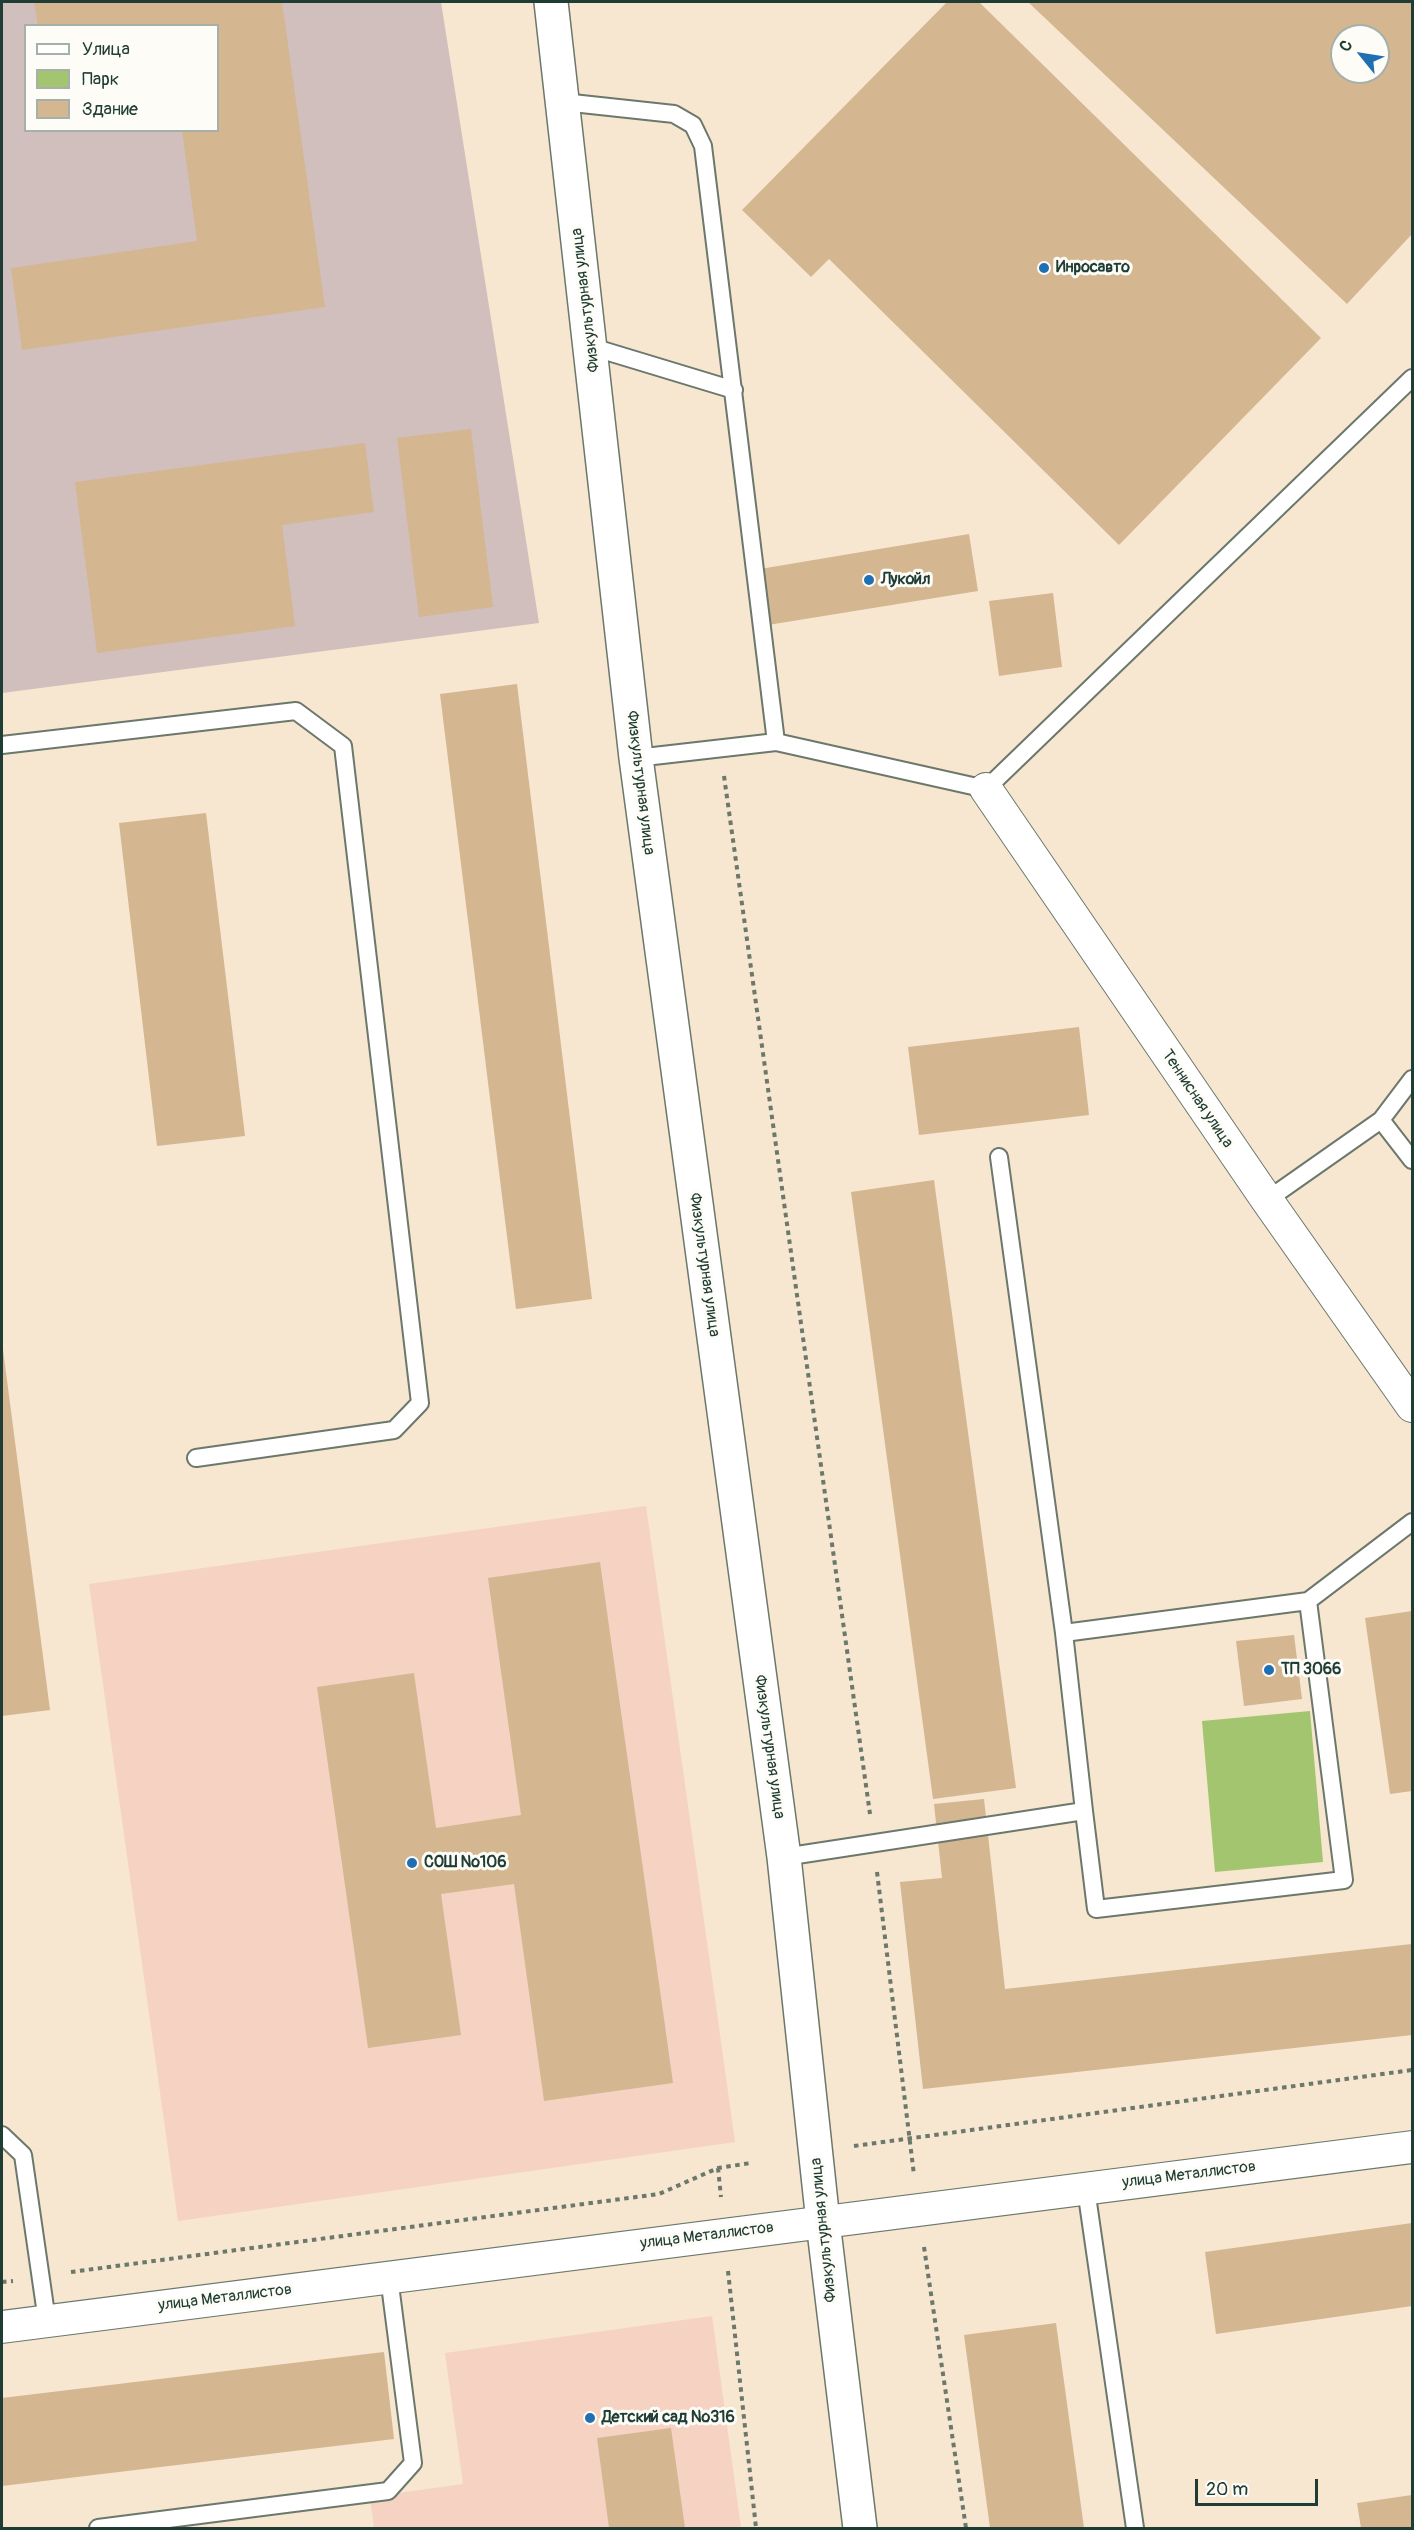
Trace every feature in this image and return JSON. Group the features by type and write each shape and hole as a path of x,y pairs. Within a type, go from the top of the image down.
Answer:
{"main road":[{"name":"Физкультурная улица","path":"551,2 592,347 636,758 784,1857 823,2222 860,2529"}],"street":[{"name":"Теннисная улица","path":"986,789 1267,1200 1413,1406"},
{"name":"улица Металлистов","path":"2,2327 1413,2147"}],"lane":[{"path":"563,102 674,114 693,125 703,146 776,742"},
{"path":"592,347 734,390"},
{"path":"636,758 776,742 986,789 1413,378"},
{"path":"2,745 296,711 343,746 420,1403 394,1430 196,1458"},
{"path":"1267,1200 1381,1120 1413,1079"},
{"path":"1381,1120 1413,1160"},
{"path":"999,1157 1064,1633 1096,1909 1344,1880 1308,1602"},
{"path":"1064,1633 1308,1602 1413,1522"},
{"path":"784,1857 1084,1811"},
{"path":"2,2135 23,2155 47,2321"},
{"path":"1086,2188 1135,2529"},
{"path":"98,2529 388,2491 413,2463 389,2277"}],"path":[{"path":"720,748 874,1843 918,2210 966,2529"},
{"path":"849,2147 1413,2070"},
{"path":"2,2282 658,2194 718,2168 751,2163"},
{"path":"718,2168 722,2204"},
{"path":"728,2267 756,2529"}],"shaded area":[{"path":"2,2 441,2 539,623 2,693"},
{"name":"СОШ №106","path":"646,1506 735,2142 178,2221 89,1584"},
{"name":"Детский сад №316","path":"712,2316 741,2528 374,2528 370,2497 463,2484 445,2353"}],"green space":[{"path":"1310,1711 1323,1862 1215,1872 1202,1721"}],"building":[{"path":"34,2 282,2 325,307 22,350 11,268 197,241 182,132 219,132 219,24 38,24"},
{"name":"Инросавто","path":"947,2 979,2 1321,338 1119,545 829,259 811,277 742,210"},
{"path":"1028,2 1412,2 1412,234 1347,304"},
{"path":"471,429 493,607 419,617 397,438"},
{"path":"365,443 374,512 282,525 295,626 97,653 75,482"},
{"name":"Лукойл","path":"969,534 978,591 768,625 760,569"},
{"path":"1053,593 1062,667 999,676 989,601"},
{"path":"517,684 592,1299 516,1309 440,694"},
{"path":"206,813 245,1136 157,1146 119,823"},
{"path":"1079,1027 1089,1115 919,1135 908,1047"},
{"path":"934,1180 1016,1788 933,1799 851,1192"},
{"path":"2,1342 50,1710 2,1716"},
{"path":"600,1562 673,2083 544,2101 514,1884 441,1894 461,2035 368,2048 317,1687 414,1673 436,1828 521,1815 488,1578"},
{"path":"1412,1611 1412,1791 1390,1794 1365,1618"},
{"name":"ТП 3066","path":"1294,1635 1302,1699 1244,1706 1236,1641"},
{"path":"984,1799 1005,1989 1412,1944 1412,2035 923,2089 900,1882 942,1878 934,1804"},
{"path":"1412,2223 1412,2306 1216,2334 1205,2252"},
{"path":"1056,2323 1084,2528 990,2528 964,2335"},
{"path":"384,2352 394,2439 2,2486 2,2398"},
{"path":"671,2428 685,2528 609,2528 597,2438"},
{"path":"1412,2495 1412,2528 1361,2528 1357,2503"}],"place":[{"name":"Инросавто","path":"1044,268"},
{"name":"Лукойл","path":"869,580"},
{"name":"ТП 3066","path":"1269,1670"},
{"name":"СОШ №106","path":"412,1863"},
{"name":"Детский сад №316","path":"590,2418"}]}
